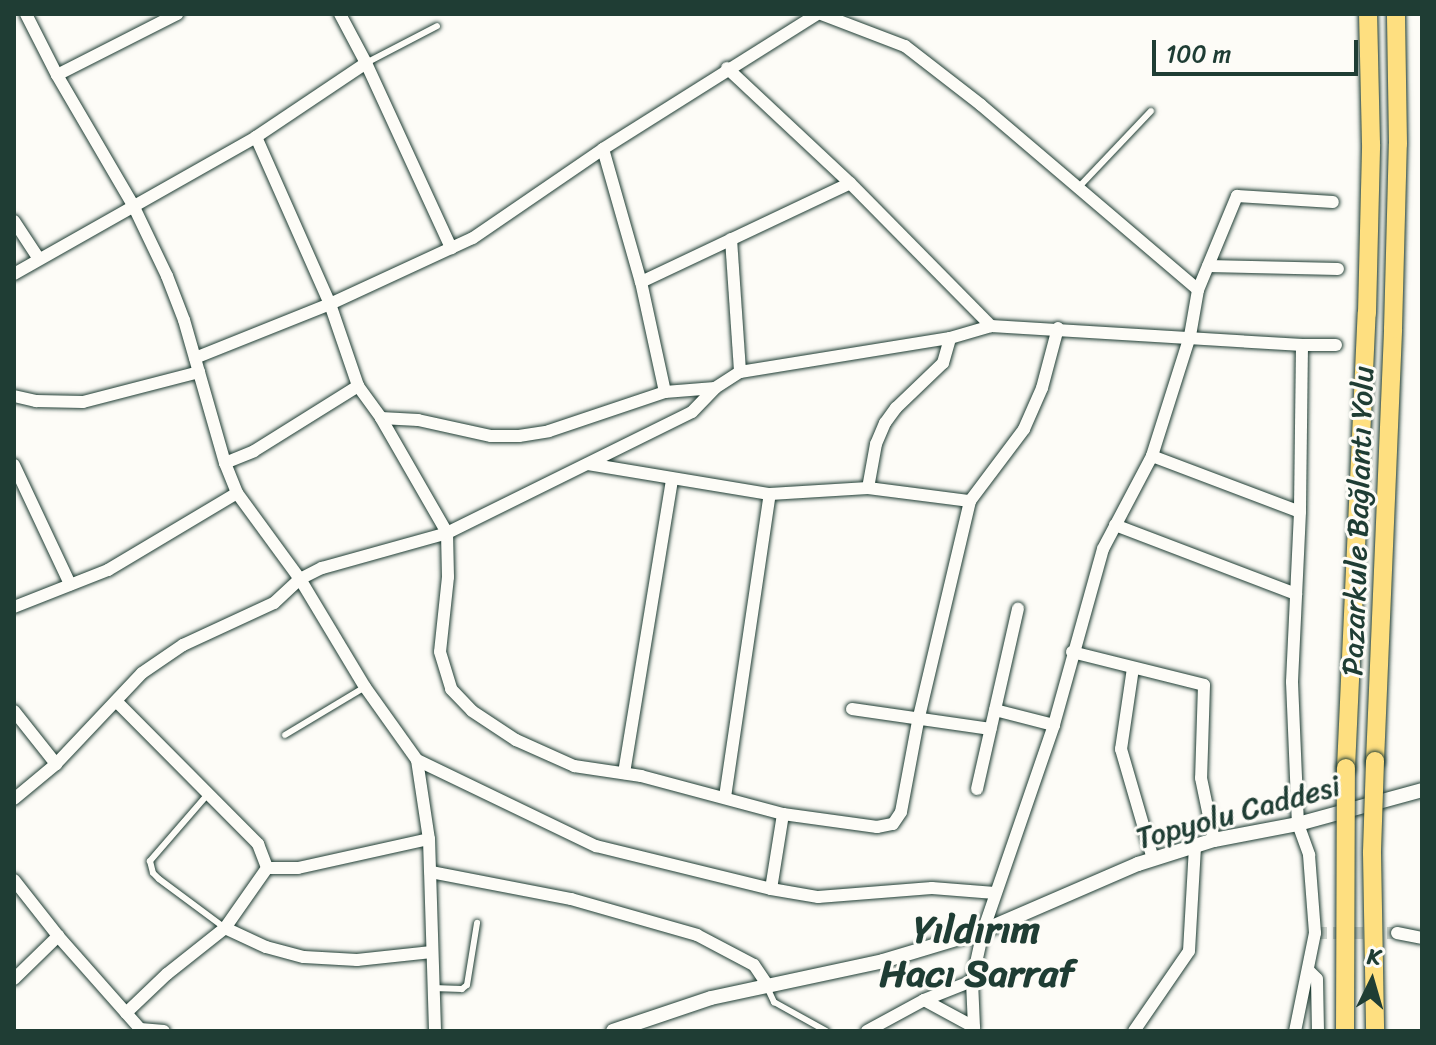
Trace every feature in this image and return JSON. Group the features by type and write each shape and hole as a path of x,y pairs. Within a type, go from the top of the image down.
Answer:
{"main road":[{"name":"Pazarkule Bağlantı Yolu","path":"1345,1031 1346,768 1367,313 1371,144 1368,14"},
{"name":"Pazarkule Bağlantı Yolu","path":"1375,1031 1372,853 1393,329 1398,144 1396,14"}],"street":[{"path":"26,14 57,75 133,205 167,276 237,493 300,579 365,687 417,760 429,839 435,1031"},
{"path":"57,75 177,14"},
{"path":"340,14 366,63 451,248"},
{"path":"195,358 330,304 496,224 727,68 819,14 905,46 1198,290"},
{"path":"14,274 256,137 366,63"},
{"path":"727,68 850,183 991,326"},
{"path":"256,137 330,304 358,386 381,418 447,533 448,577 440,652 451,689 459,701 516,740 574,766 624,773 783,814 877,827 893,824 901,812 919,719 970,501 1024,429 1042,388 1058,328"},
{"path":"603,149 641,282 665,392"},
{"path":"641,282 850,183"},
{"path":"974,1029 972,981 983,931 1054,725 1103,549 1152,456 1190,336 1198,290 1237,196 1333,202"},
{"path":"14,221 39,259"},
{"path":"731,239 740,372"},
{"path":"1208,266 1338,269"},
{"path":"14,799 56,764 161,659 183,645 274,603 300,579 322,568 447,533 588,464 692,412 715,388 740,372 950,338 991,326 1336,345"},
{"path":"868,488 876,444 885,423 896,408 943,363 950,338"},
{"path":"1295,1031 1315,933 1309,855 1298,824 1292,682 1300,512 1302,345"},
{"path":"14,396 36,401 83,402 199,372"},
{"path":"225,463 254,451 358,386"},
{"path":"381,418 418,420 477,434 519,436 549,431 665,392 715,388"},
{"path":"1152,456 1300,512"},
{"path":"588,464 770,494 868,488 970,501"},
{"path":"14,465 70,584"},
{"path":"624,773 672,480"},
{"path":"14,607 134,556 237,493"},
{"path":"725,797 770,494"},
{"path":"1115,525 1296,594"},
{"path":"977,789 1018,609"},
{"path":"1072,652 1204,685 1201,778 1214,840"},
{"path":"1133,668 1121,749 1153,859"},
{"path":"116,701 258,844 267,868"},
{"path":"852,709 991,729"},
{"path":"995,710 1054,725"},
{"path":"14,711 56,764"},
{"path":"417,760 596,846 771,889 818,897 932,888 995,893"},
{"name":"Topyolu Caddesi","path":"613,1031 767,984 883,961 983,931 1153,859 1214,840 1298,824 1422,790"},
{"path":"771,889 783,814"},
{"path":"267,868 298,868 429,839"},
{"path":"1134,1031 1189,951 1195,846"},
{"path":"126,1013 167,974 225,928 267,868"},
{"path":"431,872 571,899 697,935 754,965 767,984"},
{"path":"14,880 58,936 141,1030 164,1031"},
{"path":"225,928 266,947 314,958 357,960 432,952"},
{"path":"1397,933 1422,938"},
{"path":"14,979 58,936"},
{"path":"1309,971 1317,979 1318,1031"},
{"path":"867,1031 924,1000 972,981"},
{"path":"924,1000 974,1029 989,1031"}],"lane":[{"path":"366,63 437,26"},
{"path":"1078,188 1151,111"},
{"path":"285,735 365,687"},
{"path":"208,794 150,861 153,873 159,879 225,928"},
{"path":"433,988 462,989 467,985 477,923"},
{"path":"767,984 767,993 774,1002 826,1031"}],"tunnel":[{"path":"1315,933 1397,933"}],"district":[{"name":"Yıldırım Hacı Sarraf","path":"977,952"}]}
